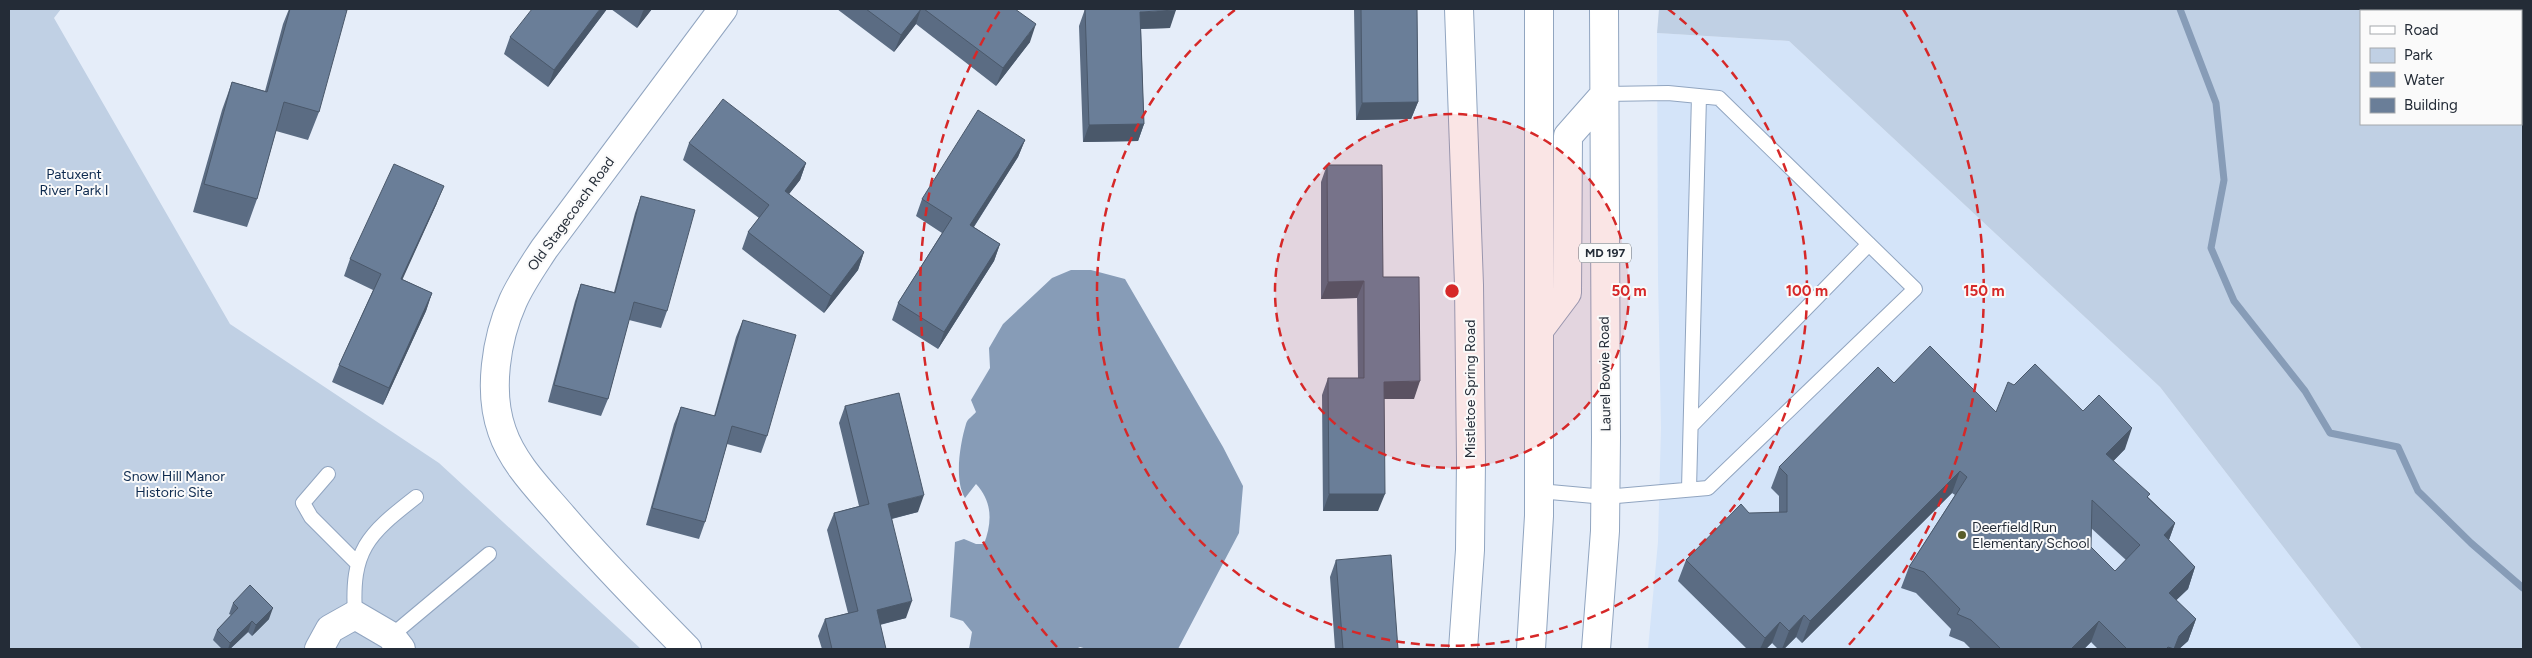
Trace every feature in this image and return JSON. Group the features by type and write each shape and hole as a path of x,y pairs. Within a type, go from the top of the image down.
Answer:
{"main road":[{"name":"Old Stagecoach Road","path":"687,649 594,552 524,470 502,431 496,408 495,388 500,341 507,316 526,278 544,249 723,9"},
{"name":"Mistletoe Spring Road","path":"1459,9 1470,285 1470,550 1463,649"},
{"path":"1531,649 1540,491 1538,9"},
{"name":"Laurel Bowie Road","path":"1596,649 1605,497 1604,9"},
{"path":"1540,329 1567,293 1568,136 1605,94"},
{"path":"319,649 330,629 355,615 396,642"}],"lane":[{"path":"1540,491 1605,497 1708,488 1915,289 1719,98 1668,93 1605,94"},
{"path":"1689,489 1699,96"},
{"path":"1690,426 1869,244"},
{"path":"328,474 303,504 311,517 357,563"},
{"path":"355,615 353,590 357,563 362,550 392,516 416,497"},
{"path":"396,642 489,554"}],"shaded area":[{"path":"1657,33 1789,41 2160,387 2362,649 1648,649 1658,542 1661,428"}],"green space":[{"name":"Snow Hill Manor Historic Site","path":"9,9 61,9 54,18 230,324 439,463 641,649 9,649"},
{"path":"1659,9 2523,9 2523,649 2362,649 2160,387 1789,41 1657,33"}],"water":[{"path":"1071,270 1091,270 1125,279 1223,447 1243,486 1239,533 1178,649 1087,649 1080,647 1076,649 969,649 972,632 963,621 950,617 955,542 964,539 976,544 984,544 989,528 986,498 976,484 965,498 960,482 959,462 966,424 976,412 971,400 990,368 989,348 1003,324 1052,278"}],"building":[{"path":"290,9 347,10 319,112 284,102 257,199 204,184 232,82 267,92"},
{"path":"532,9 600,9 554,70 510,37"},
{"path":"866,9 921,9 901,35"},
{"path":"924,9 1015,9 1036,24 1003,68"},
{"path":"1085,9 1176,9 1140,12 1144,124 1089,125"},
{"path":"1361,9 1417,9 1418,102 1362,103"},
{"path":"723,99 806,163 785,191 864,252 831,296 748,232 769,205 689,143"},
{"path":"978,110 1025,140 970,225 1000,244 944,332 898,303 952,218 922,199"},
{"path":"394,164 444,186 401,279 432,293 389,388 339,365 381,274 350,259"},
{"path":"1327,165 1382,165 1383,277 1419,277 1420,381 1384,382 1385,494 1329,494 1328,378 1364,378 1364,281 1328,282"},
{"path":"641,196 695,210 667,311 634,302 608,399 554,385 581,284 615,293"},
{"path":"743,320 796,335 767,436 732,426 705,522 652,508 681,407 715,416"},
{"path":"1930,346 1996,412 2008,382 2014,385 2035,364 2083,411 2099,395 2132,428 2106,454 2150,494 2147,497 2175,523 2164,535 2195,567 2169,593 2196,619 2179,636 2174,649 2168,647 2166,649 2127,649 2099,621 2071,649 2001,649 1971,620 1957,614 1960,609 1924,572 1909,567 1967,477 1960,471 1810,621 1804,615 1789,631 1780,622 1765,638 1686,560 1741,504 1749,513 1787,512 1787,475 1779,467 1878,367 1894,383","holes":["2092,500 2140,545 2115,571 2091,547"]},
{"path":"899,393 924,495 888,504 912,601 877,610 886,649 832,649 825,619 858,611 834,513 869,504 845,406"},
{"path":"1391,555 1398,649 1343,649 1336,560"},
{"path":"250,585 273,608 256,625 252,621 230,643 217,630 238,608 233,603"}],"waterway":[{"path":"2180,9 2216,103 2224,180 2211,248 2234,301 2305,391 2330,433 2398,447 2418,491 2471,543 2523,588"}],"place":[{"name":"Deerfield Run Elementary School","path":"1962,535"}],"park label":[{"name":"Patuxent River Park I","path":"74,182"}]}
